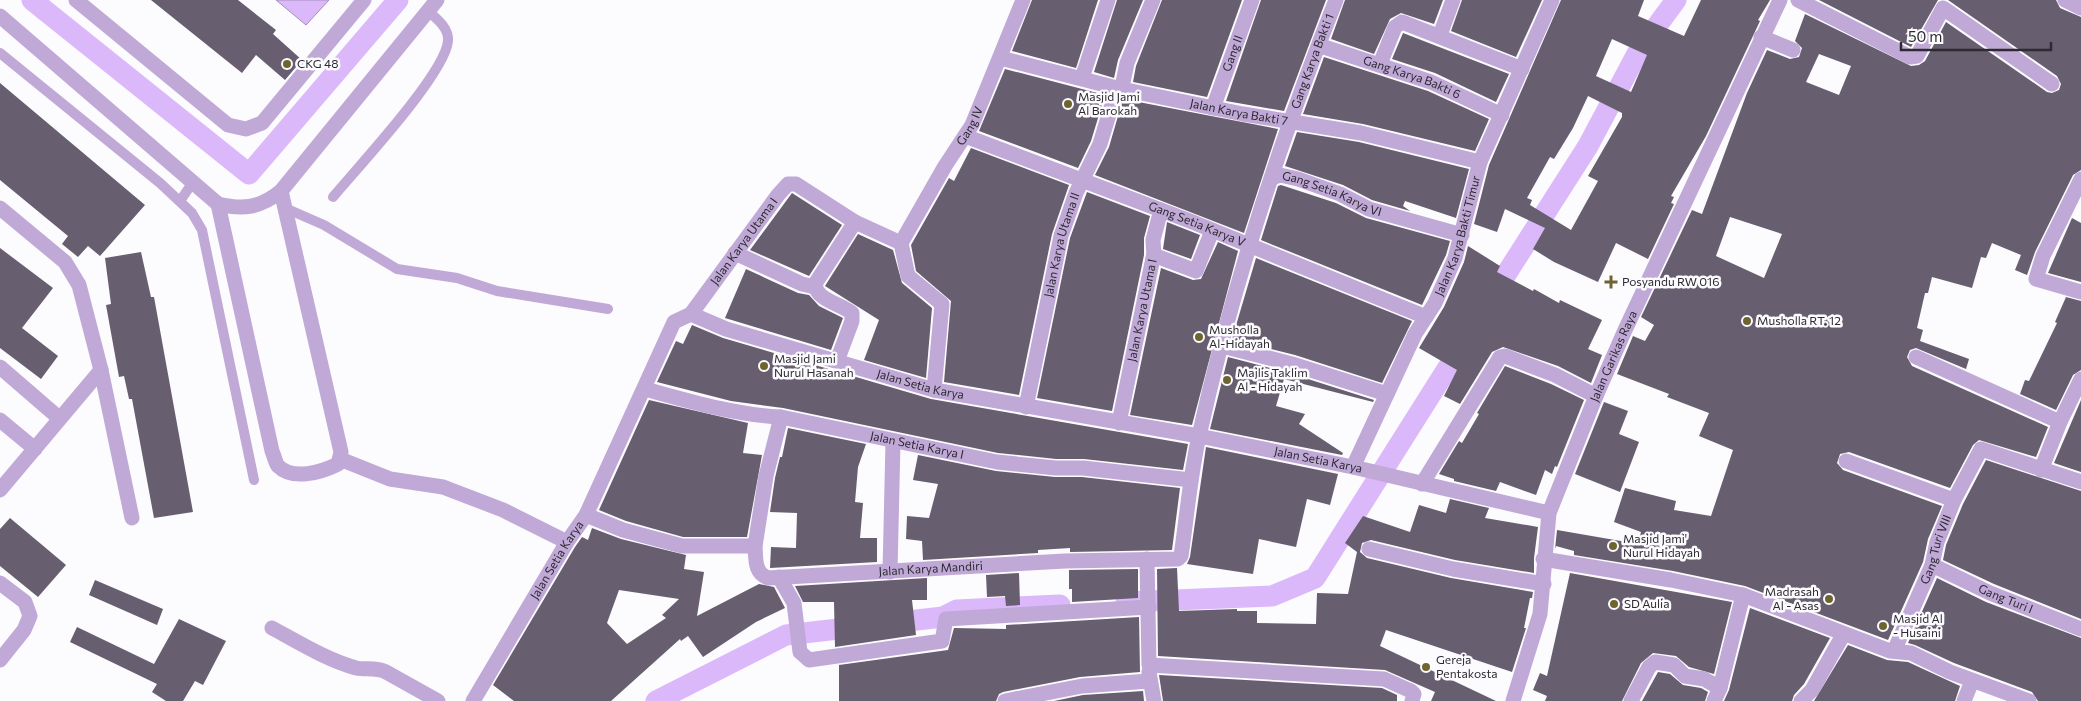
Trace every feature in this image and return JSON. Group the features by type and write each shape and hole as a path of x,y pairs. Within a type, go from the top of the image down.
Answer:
{"street":[{"path":"76,0 228,125 246,129 262,123 364,0"},
{"name":"Gang IV","path":"901,243 945,166 972,125 1023,0"},
{"path":"1082,78 1108,0"},
{"name":"Jalan Karya Utama II","path":"1026,407 1061,236 1076,193 1100,144 1127,63 1153,0"},
{"name":"Gang II","path":"1213,108 1252,0"},
{"name":"Gang Karya Bakti 1","path":"1272,178 1304,79 1320,46 1336,0"},
{"path":"1440,36 1453,0"},
{"name":"Jalan Karya Bakti Timur","path":"1355,468 1415,334 1436,304 1455,258 1480,162 1552,0"},
{"name":"Jalan Garikas Raya","path":"1513,701 1534,641 1540,614 1549,513 1596,396 1732,108 1761,38 1780,0"},
{"path":"1798,0 1910,57 1917,56 1943,8 2052,84"},
{"path":"2065,0 2081,8"},
{"path":"0,16 218,204 237,208 253,207 269,200 281,191 432,5"},
{"path":"1380,64 1395,27 1400,22 1407,22 1522,69"},
{"path":"1761,38 1793,50"},
{"name":"Gang Karya Bakti 6","path":"1320,46 1431,82 1502,115"},
{"name":"Jalan Karya Bakti 7","path":"1000,58 1120,88 1290,123 1360,133 1480,162"},
{"name":"Gang Setia Karya V","path":"965,136 1212,230 1426,317"},
{"name":"Gang Setia Karya VI","path":"1222,346 1250,246 1272,178 1280,175 1298,179 1340,194 1368,208 1462,234"},
{"path":"2081,179 2043,256 2036,279 2081,292"},
{"name":"Jalan Karya Utama I","path":"691,314 788,184 796,184 855,222"},
{"path":"218,204 272,451 278,465 288,471 302,474 338,464 340,459 340,439 281,191"},
{"path":"0,208 59,256 70,268 79,285 101,370 132,518"},
{"path":"1154,257 1153,240 1161,210"},
{"path":"815,288 855,222 901,243 908,276 943,307 934,390"},
{"name":"Jalan Karya Utama I","path":"1119,423 1154,257 1196,271 1212,230"},
{"path":"735,253 802,284 815,288 821,296 852,313 852,321 837,361"},
{"name":"Jalan Setia Karya","path":"473,701 567,542 586,515 674,322 691,314 726,329 934,390 1199,436 1355,468 1549,513"},
{"path":"1222,346 1292,364 1388,394"},
{"name":"Jalan Karya Mandiri","path":"755,546 756,566 760,572 769,578 1065,561 1173,560 1181,556 1199,436 1222,346"},
{"path":"1422,484 1500,357 1506,356 1555,375 1596,396"},
{"path":"1916,357 2060,422"},
{"path":"0,367 59,418"},
{"path":"0,490 101,370"},
{"path":"2081,380 2060,422 2041,470 2081,482"},
{"name":"Jalan Setia Karya I","path":"645,389 687,401 763,416 781,417 893,442 997,462 1056,468 1083,468 1191,480"},
{"path":"586,515 624,530 682,546 755,546 766,476 781,417"},
{"path":"0,420 35,449"},
{"path":"890,572 893,442"},
{"name":"Gang Turi VIII","path":"1894,651 1932,565 1937,542 1954,500 1981,449 2041,470"},
{"path":"340,459 390,478 443,486 503,510 567,542"},
{"path":"1846,461 1954,500"},
{"path":"1368,549 1453,569 1544,584"},
{"path":"1147,559 1149,681 1154,701"},
{"path":"1544,560 1671,580 1743,595 1843,635 1894,651 1911,653 1972,681 2029,701"},
{"name":"Gang Turi I","path":"1932,565 1990,593 2081,629"},
{"path":"779,577 794,603 800,652 809,660 942,641 946,619 1149,606"},
{"path":"0,583 25,602 30,616 24,630 0,660"},
{"path":"1631,701 1649,667 1655,662 1674,665 1685,676 1700,678 1717,694 1743,595"},
{"path":"272,628 313,649 357,668 378,668 438,701"},
{"path":"1802,701 1812,690 1843,635"},
{"path":"1149,665 1384,679 1411,691 1414,694 1412,701"},
{"path":"1005,701 1082,686 1149,681"},
{"path":"1964,701 1972,681"}],"lane":[{"path":"333,197 428,82 444,57 448,40 445,28 432,5"},
{"path":"0,53 180,201 192,213 202,230 254,480"},
{"path":"180,201 193,182"},
{"path":"285,208 324,224 397,269 457,278 498,292 608,309"}],"shaded area":[{"path":"276,0 329,0 306,25"}],"building":[{"path":"151,0 238,0 276,30 273,34 302,60 285,80 256,55 242,73"},
{"path":"1032,0 1098,0 1076,68 1012,51"},
{"path":"1117,0 1143,0 1118,60 1114,78 1094,72"},
{"path":"1162,0 1242,0 1207,97 1133,82 1136,66"},
{"path":"1261,0 1326,0 1284,111 1226,101"},
{"path":"1345,0 1443,0 1434,24 1401,13 1390,19 1374,54 1331,39"},
{"path":"1462,0 1542,0 1516,57 1451,31"},
{"path":"1561,0 1644,0 1638,16 1684,36 1701,0 1770,0 1758,20 1760,21 1706,136 1671,196 1674,197 1671,203 1674,204 1648,259 1616,243 1598,282 1554,262 1533,249 1545,228 1505,209 1497,232 1474,224 1489,165","holes":["1612,39 1647,55 1631,92 1596,76","1588,96 1622,113 1622,117 1588,176 1598,181 1571,230 1530,205 1532,200 1527,198 1550,157 1554,159 1573,128"]},
{"path":"1819,0 1938,0 1911,47"},
{"path":"1948,0 2056,0 2060,8 2081,17 2081,170 2073,175 2035,252 2027,275 2015,270 2021,255 1992,243 1986,258 1981,257 1972,288 1932,277 1928,293 1925,293 1917,328 1923,330 1920,341 1969,359 1966,369 1916,348 1910,350 1907,357 1912,366 2048,427 2036,457 1979,440 1973,445 1950,488 1849,452 1840,454 1837,463 1843,470 1942,506 1928,539 1923,562 1888,640 1745,586 1673,571 1574,555 1574,551 1556,546 1555,549 1557,530 1638,544 1641,532 1614,522 1625,488 1676,501 1674,510 1711,516 1733,450 1699,436 1709,413 1667,397 1669,394 1617,374 1633,336 1645,341 1654,325 1641,317 1692,210 1702,214 1747,93 1767,50 1790,59 1799,57 1802,48 1795,41 1805,14 1911,66 1919,65 1925,61 1946,22 2047,92 2052,93 2059,90 2061,84 2057,76","holes":["1819,54 1851,66 1839,95 1806,82","1730,217 1782,234 1764,278 1716,256"]},
{"path":"1403,33 1509,74 1496,102 1435,73 1392,59"},
{"path":"1324,57 1428,91 1489,119 1475,151 1363,124 1303,114"},
{"path":"1005,69 1105,95 1091,141 1078,168 979,131"},
{"path":"0,83 145,205 100,256 88,246 78,257 62,244 68,236 0,180"},
{"path":"1123,99 1278,129 1244,233 1095,175 1109,147"},
{"path":"1297,132 1359,142 1469,169 1456,218 1405,201 1403,206 1410,211 1372,200 1343,185 1285,166"},
{"path":"971,148 1069,185 1052,234 1019,395 944,382 951,301 916,271 911,245 949,178 954,181"},
{"path":"1281,185 1336,203 1366,218 1450,241 1446,255 1422,305 1261,240 1278,186"},
{"path":"1087,192 1150,216 1144,238 1144,255 1112,411 1037,398 1070,238"},
{"path":"792,193 842,225 809,276 750,250"},
{"path":"2072,218 2081,223 2081,282 2048,273"},
{"path":"1167,222 1200,235 1191,259 1163,249"},
{"path":"858,234 893,250 902,283 932,308 926,378 864,360 879,320 825,286"},
{"path":"1218,242 1238,251 1192,425 1130,415 1161,268 1193,280 1201,279"},
{"path":"1468,246 1500,266 1497,272 1559,303 1560,300 1602,320 1588,349 1602,355 1591,383 1558,366 1503,347 1492,352 1460,404 1444,396 1457,370 1419,348 1444,307 1464,262"},
{"path":"0,248 53,288 22,328 58,356 41,379 0,348"},
{"path":"141,252 151,297 154,297 193,512 154,518 132,399 129,399 124,376 119,377 106,305 111,304 105,258"},
{"path":"1256,258 1412,321 1382,383 1295,355 1232,339"},
{"path":"746,269 798,293 809,295 819,306 843,318 831,350 725,318"},
{"path":"2066,297 2081,301 2081,370 2073,375 2056,410 2020,394 2025,380 2029,381 2057,323 2055,322"},
{"path":"692,325 723,338 931,399 1188,444 1183,470 1084,459 1056,459 998,453 783,408 731,401 657,382 676,341 683,344"},
{"path":"1228,357 1289,373 1374,400 1373,402 1284,379 1276,406 1305,414 1299,424 1343,453 1342,455 1210,429"},
{"path":"1505,366 1551,384 1584,400 1557,467 1555,466 1552,474 1545,470 1536,495 1500,482 1496,491 1454,481 1454,479 1439,474 1459,441 1462,443 1479,414 1477,413"},
{"path":"649,400 748,423 743,453 762,455 747,537 683,537 626,521 599,510"},
{"path":"2081,400 2081,472 2054,463"},
{"path":"1604,402 1628,411 1619,434 1639,442 1620,492 1575,474"},
{"path":"788,428 866,444 858,467 855,502 863,503 860,538 877,538 877,562 770,568 771,547 796,548 797,513 770,512 775,478"},
{"path":"1206,447 1338,474 1330,505 1307,499 1296,547 1259,539 1253,574 1187,564 1190,557"},
{"path":"918,455 996,471 1055,477 1082,477 1180,488 1172,550 1070,552 1070,548 1038,550 1038,553 923,560 922,541 906,539 907,516 929,518 938,484 913,480"},
{"path":"1986,460 2081,491 2081,619 1994,584 1943,560 1946,545 1963,504"},
{"path":"1450,499 1489,508 1485,518 1538,527 1534,573 1455,560 1371,540 1362,543 1360,552 1367,558 1451,578 1533,592 1524,628 1526,628 1512,672 1386,630 1380,646 1496,701 1431,701 1435,692 1385,670 1158,656 1157,569 1177,568 1179,611 1237,609 1237,611 1257,611 1257,623 1316,624 1317,593 1348,594 1357,552 1345,543 1363,516 1410,532 1419,505 1446,513"},
{"path":"10,518 66,565 38,597 0,566 0,529"},
{"path":"592,528 621,539 686,555 684,569 704,572 697,616 759,584 774,587 785,608 756,622 703,657 688,636 681,641 680,639 611,701 514,701 493,685 575,547 582,537 588,540","holes":["619,590 679,599 662,615 666,618 627,644 607,623"]},
{"path":"1138,569 1138,598 1072,602 1072,589 1069,589 1069,570"},
{"path":"1019,573 1020,605 1006,606 1005,596 987,597 986,575"},
{"path":"1570,573 1732,602 1714,674 1689,667 1676,656 1653,653 1641,663 1622,701 1545,701 1547,696 1533,690 1540,673 1547,676"},
{"path":"927,578 927,600 912,600 916,635 835,647 834,602 803,602 795,586"},
{"path":"1937,578 1986,602 2081,638 2081,701 2038,701 2032,692 1954,663 1908,643"},
{"path":"95,580 163,609 157,625 89,595"},
{"path":"1750,608 1830,638 1792,701 1724,701 1729,690"},
{"path":"1139,617 1140,672 1080,677 1003,692 999,694 996,701 839,701 839,665 948,650 954,628 1006,629 1006,625"},
{"path":"179,619 226,641 203,685 195,681 183,701 166,701 152,692 157,684 70,642 77,627 154,664"},
{"path":"1848,645 1887,660 1908,662 1960,686 1955,701 1814,701"},
{"path":"1658,672 1670,674 1683,685 1701,688 1708,692 1705,701 1642,701"},
{"path":"1159,675 1382,688 1397,695 1397,701 1163,701"},
{"path":"1143,691 1144,701 1054,701 1083,695"}],"waterway":[{"path":"32,0 249,174 398,0"},
{"path":"1489,301 1588,146 1639,50 1676,0"},
{"path":"1126,602 1272,596 1315,578 1464,342"},
{"path":"656,701 786,635 943,617 957,610 1060,605"}],"place":[{"name":"CKG 48","path":"287,64"},
{"name":"Masjid Jami Al Barokah","path":"1068,104"},
{"name":"Posyandu RW 016","path":"1611,282"},
{"name":"Musholla RT. 12","path":"1747,321"},
{"name":"Musholla Al-Hidayah","path":"1199,337"},
{"name":"Masjid Jami Nurul Hasanah","path":"764,366"},
{"name":"Majlis Taklim Al - Hidayah","path":"1227,380"},
{"name":"Masjid Jami' Nurul Hidayah","path":"1613,546"},
{"name":"Madrasah Al - Asas","path":"1829,599"},
{"name":"SD Aulia","path":"1614,604"},
{"name":"Masjid Al - Husaini","path":"1883,626"},
{"name":"Gereja Pentakosta","path":"1426,667"}]}
